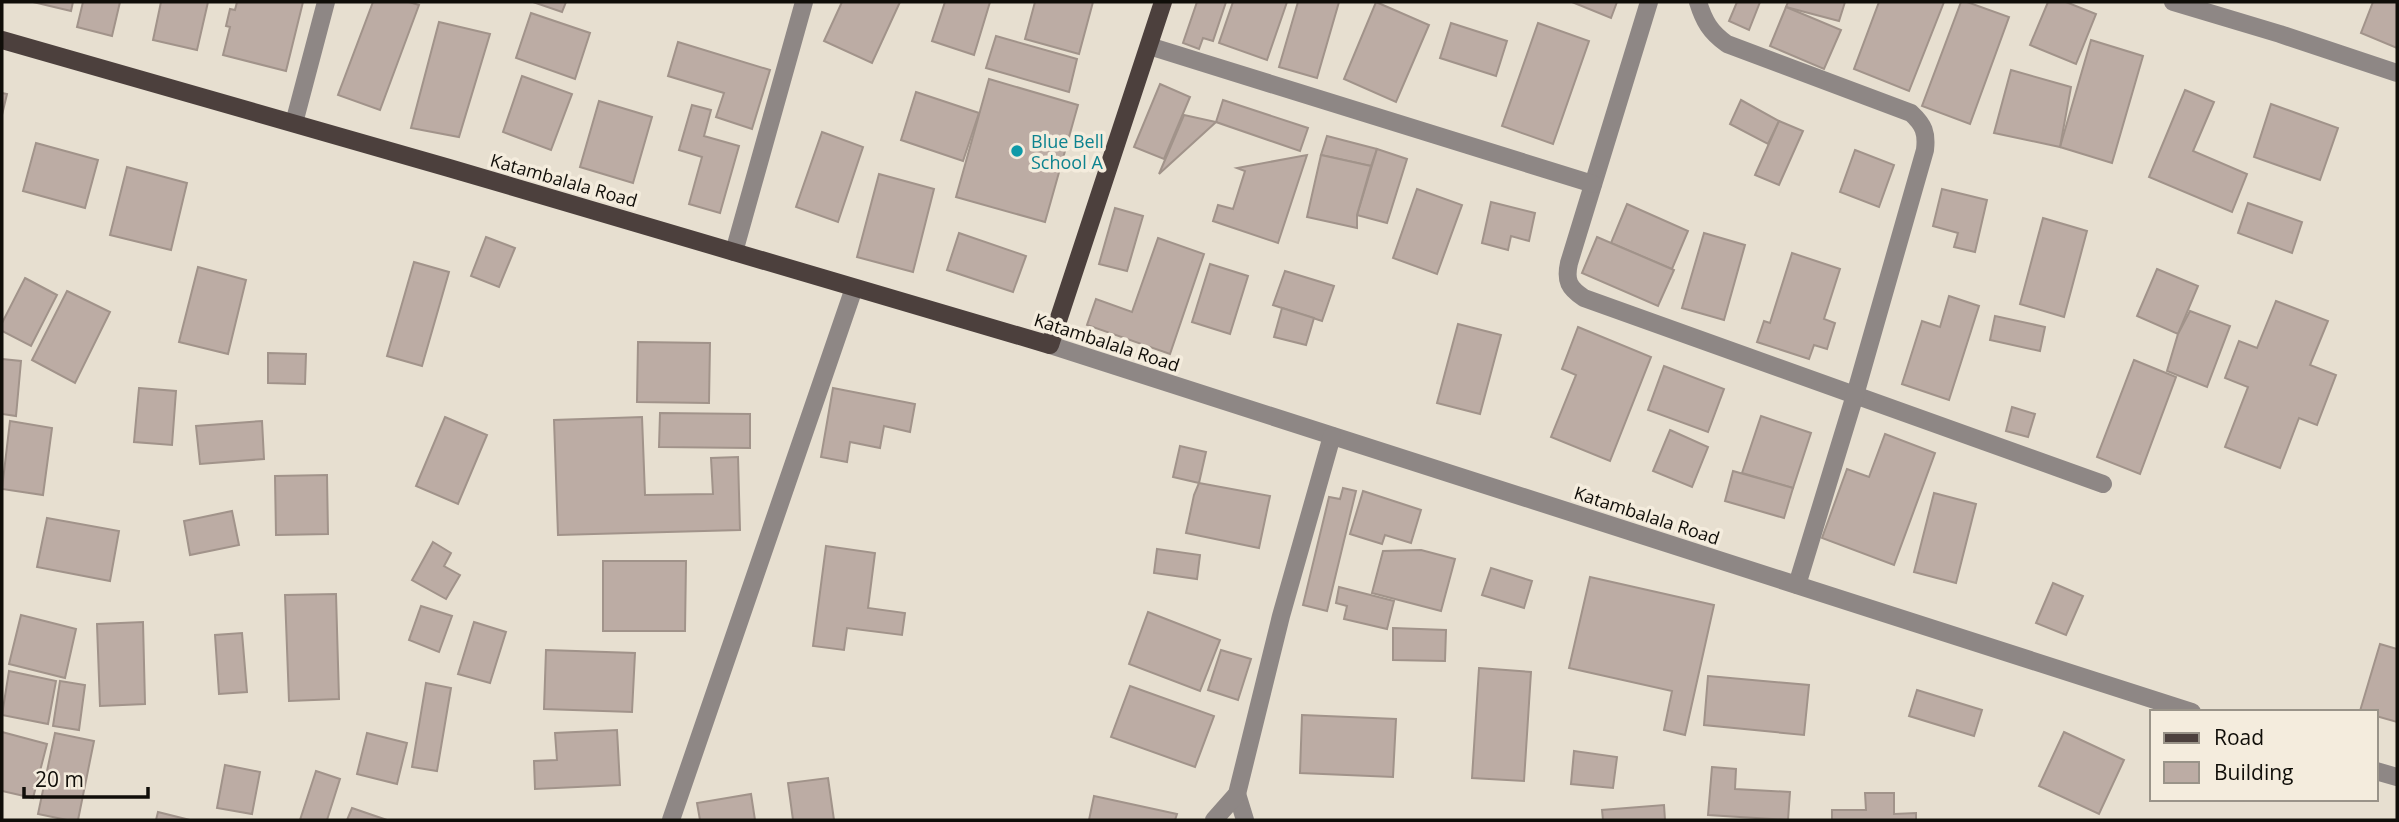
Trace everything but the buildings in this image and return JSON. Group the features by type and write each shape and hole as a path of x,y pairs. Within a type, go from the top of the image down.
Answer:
{"main road":[{"path":"1049,345 1163,2"},
{"name":"Katambalala Road","path":"2,40 1049,345"}],"street":[{"path":"294,123 326,2"},
{"path":"734,252 804,2"},
{"path":"1649,2 1567,273 1567,283 1573,291 1584,298 2103,484"},
{"path":"1698,2 1704,20 1713,34 1727,44 1911,113 1921,122 1927,134 1925,150 1855,395 1797,585"},
{"path":"2173,2 2397,73"},
{"path":"1149,46 1593,184"},
{"path":"671,820 853,288"},
{"name":"Katambalala Road","path":"1049,345 2186,710"},
{"path":"1214,820 1237,794 1281,616 1332,436"},
{"path":"2378,772 2397,777"},
{"path":"1237,794 1245,820"}],"place":[{"name":"Blue Bell School A","path":"1017,151"}]}
